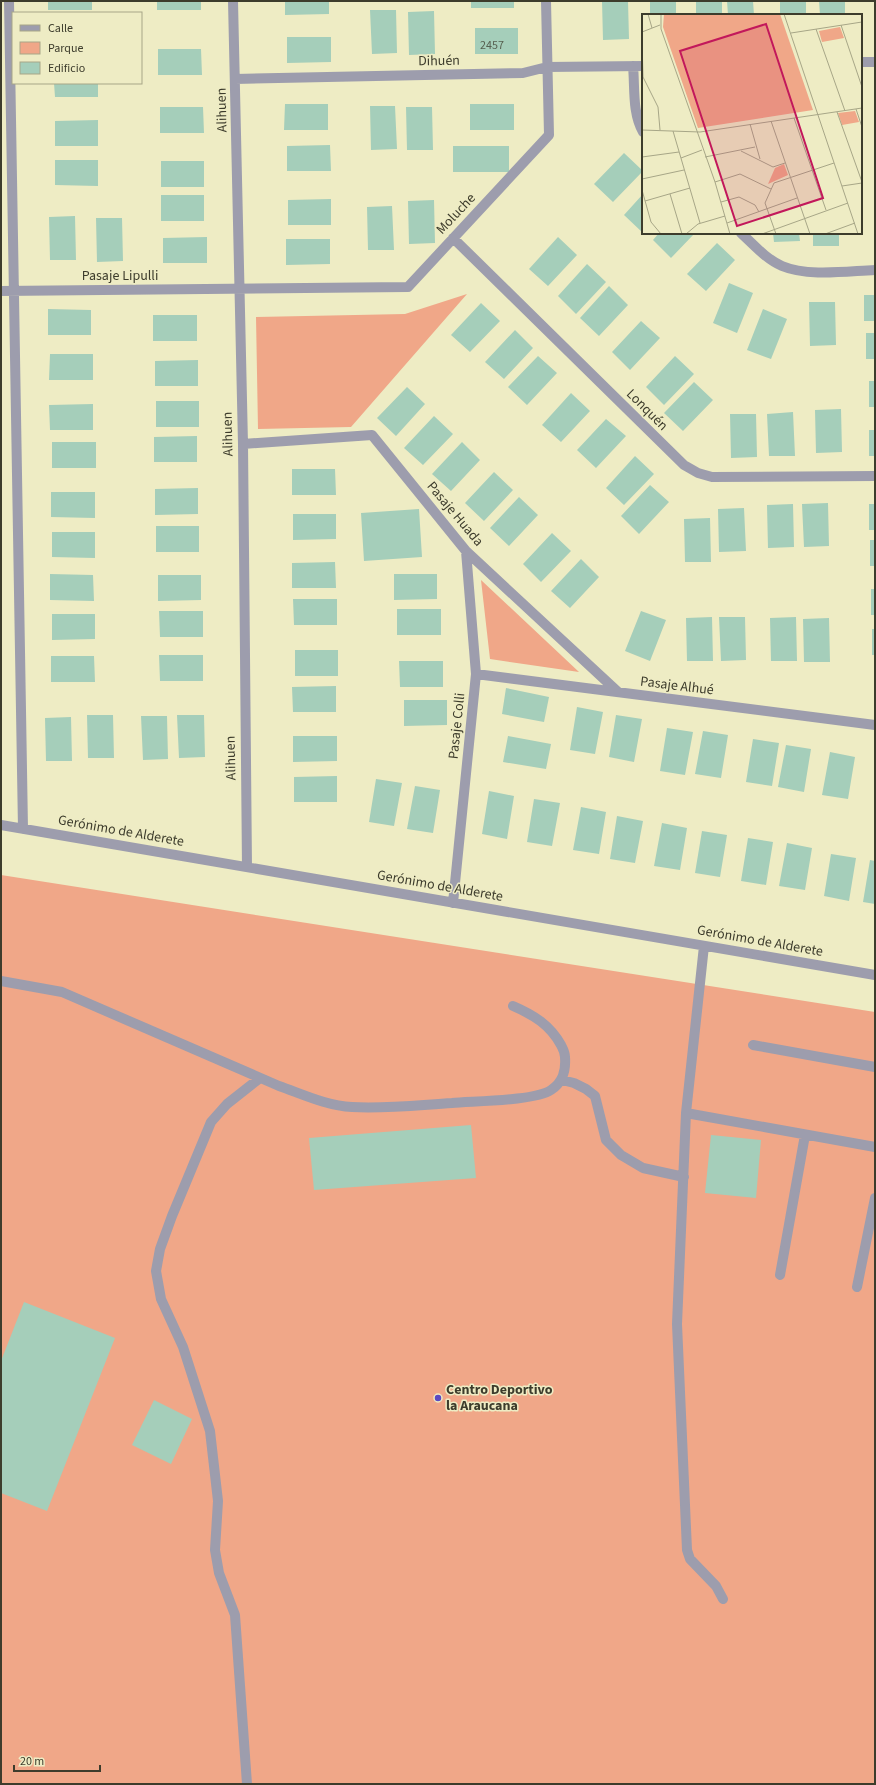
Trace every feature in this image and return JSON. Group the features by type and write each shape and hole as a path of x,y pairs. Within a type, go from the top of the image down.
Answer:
{"street":[{"path":"9,1 23,828"},
{"name":"Alihuen","path":"233,1 243,444 247,867"},
{"name":"Moluche","path":"239,289 408,287 549,135 546,1"},
{"path":"862,62 875,62"},
{"path":"638,66 636,108 642,129"},
{"name":"Dihuén","path":"235,79 523,73 547,67 638,66"},
{"path":"743,234 770,259 782,266 796,270 811,272 875,270"},
{"name":"Lonquén","path":"453,238 684,465 698,473 712,477 875,476"},
{"name":"Pasaje Lipulli","path":"1,291 239,289"},
{"name":"Pasaje Huada","path":"243,444 372,435 466,551 618,692"},
{"name":"Pasaje Colli","path":"453,903 476,674 466,551"},
{"name":"Pasaje Alhué","path":"476,674 875,725"},
{"name":"Gerónimo de Alderete","path":"1,825 875,975"},
{"path":"704,946 686,1113 677,1324 687,1550 690,1559 716,1586 723,1599"},
{"path":"1,982 62,992 260,1078 315,1099 351,1107 388,1107 526,1098 550,1091 562,1080 566,1067 565,1053 548,1026 534,1015 513,1006"},
{"path":"753,1045 875,1067"},
{"path":"247,1784 235,1615 219,1573 215,1550 218,1501 210,1431 183,1347 161,1299 156,1271 160,1248 211,1122 227,1104 260,1078"},
{"path":"562,1080 574,1083 586,1089 595,1096 606,1140 621,1155 643,1168 684,1177"},
{"path":"686,1113 875,1147"},
{"path":"780,1275 805,1134"},
{"path":"857,1287 875,1198"}],"green space":[{"path":"467,294 351,427 258,429 256,317 405,314"},
{"path":"481,580 579,672 490,659"},
{"name":"Centro Deportivo la Araucana","path":"1,875 875,1012 875,1784 1,1784"}],"building":[{"path":"48,1 92,1 92,10 48,10"},
{"path":"157,1 201,1 201,10 157,10"},
{"path":"285,1 329,1 329,14 285,15"},
{"path":"471,1 514,1 514,8 471,8"},
{"path":"602,1 628,1 629,39 603,40"},
{"path":"650,1 676,1 676,14 650,14"},
{"path":"696,1 722,1 722,14 696,14"},
{"path":"727,1 753,1 754,14 728,14"},
{"path":"780,1 806,1 806,14 780,14"},
{"path":"819,1 845,1 845,14 820,14"},
{"path":"370,10 396,10 397,53 372,54"},
{"path":"434,11 435,54 409,55 408,12"},
{"path":"475,28 518,28 518,54 475,54"},
{"path":"287,37 331,37 331,62 287,63"},
{"path":"158,49 201,49 202,75 158,75"},
{"path":"54,84 98,84 98,97 55,97"},
{"path":"285,104 328,104 328,130 284,130"},
{"path":"470,104 514,104 514,130 470,130"},
{"path":"370,106 395,106 397,149 371,150"},
{"path":"160,107 203,107 204,133 160,133"},
{"path":"406,107 432,107 433,150 407,150"},
{"path":"98,120 98,146 55,146 55,121"},
{"path":"330,145 331,171 287,171 287,146"},
{"path":"453,146 509,146 509,172 453,172"},
{"path":"624,153 642,170 642,172 613,202 594,184"},
{"path":"55,160 98,160 98,186 55,185"},
{"path":"161,161 204,161 204,187 161,187"},
{"path":"161,195 204,195 204,221 161,221"},
{"path":"642,195 642,232 624,215"},
{"path":"331,199 331,225 288,225 288,200"},
{"path":"434,200 435,243 409,244 408,201"},
{"path":"392,206 394,250 368,250 367,207"},
{"path":"75,216 76,260 50,260 49,217"},
{"path":"96,218 122,218 123,261 97,262"},
{"path":"658,234 694,234 671,258 653,240"},
{"path":"773,234 799,234 800,241 774,242"},
{"path":"813,234 839,234 839,246 813,246"},
{"path":"207,237 207,263 163,263 163,238"},
{"path":"558,237 577,255 548,286 529,269"},
{"path":"286,239 330,239 330,264 286,265"},
{"path":"717,243 735,260 706,291 687,274"},
{"path":"587,264 606,282 576,314 558,296"},
{"path":"729,283 753,293 737,333 713,323"},
{"path":"609,286 628,305 599,336 580,318"},
{"path":"864,295 875,295 875,321 864,321"},
{"path":"809,302 835,302 836,345 810,346"},
{"path":"481,303 500,321 470,352 451,335"},
{"path":"48,309 91,310 91,335 48,335"},
{"path":"763,309 787,319 771,359 747,350"},
{"path":"153,315 197,315 197,341 153,341"},
{"path":"641,321 660,338 630,370 612,352"},
{"path":"515,330 533,348 504,379 485,362"},
{"path":"866,333 875,333 875,359 866,359"},
{"path":"50,354 93,354 93,380 49,380"},
{"path":"538,356 557,373 527,405 508,387"},
{"path":"675,356 694,374 664,405 646,387"},
{"path":"198,360 198,386 155,386 155,361"},
{"path":"869,381 875,381 875,407 869,407"},
{"path":"694,382 713,400 683,431 664,413"},
{"path":"407,387 425,404 396,436 377,418"},
{"path":"571,393 590,411 561,442 542,425"},
{"path":"156,401 199,401 199,427 156,427"},
{"path":"93,404 93,430 50,430 49,405"},
{"path":"841,409 842,452 816,453 815,410"},
{"path":"793,412 795,456 769,456 767,414"},
{"path":"730,414 756,414 757,457 731,458"},
{"path":"434,416 453,434 423,465 404,448"},
{"path":"606,419 626,436 596,468 577,450"},
{"path":"869,430 875,430 875,456 869,456"},
{"path":"197,436 197,462 154,462 154,437"},
{"path":"52,442 96,442 96,468 52,468"},
{"path":"462,442 480,460 451,491 432,474"},
{"path":"635,456 654,474 624,505 606,488"},
{"path":"292,469 335,469 336,495 292,495"},
{"path":"494,472 513,490 484,521 465,503"},
{"path":"650,485 669,502 639,534 621,516"},
{"path":"198,488 198,514 155,515 155,489"},
{"path":"51,492 95,492 95,518 51,517"},
{"path":"519,497 538,515 509,546 490,528"},
{"path":"828,503 829,546 804,547 802,504"},
{"path":"793,504 794,547 768,548 767,505"},
{"path":"869,504 875,504 875,530 869,530"},
{"path":"744,508 746,551 719,552 718,509"},
{"path":"419,509 422,557 364,561 361,513"},
{"path":"293,514 336,514 336,539 293,540"},
{"path":"710,518 711,562 685,562 684,519"},
{"path":"156,526 199,526 199,552 156,552"},
{"path":"52,532 95,532 95,558 52,557"},
{"path":"552,533 571,551 541,582 523,564"},
{"path":"870,540 875,540 875,566 870,566"},
{"path":"581,559 599,577 570,608 551,591"},
{"path":"335,562 336,588 292,588 292,563"},
{"path":"50,574 93,575 94,601 50,600"},
{"path":"394,574 437,574 437,599 394,600"},
{"path":"158,575 201,575 201,600 158,601"},
{"path":"871,589 875,589 875,615 871,615"},
{"path":"293,599 337,599 337,625 294,625"},
{"path":"397,609 441,609 441,635 397,635"},
{"path":"159,611 203,611 203,637 160,637"},
{"path":"641,611 666,620 650,661 625,651"},
{"path":"52,614 95,614 95,639 52,640"},
{"path":"712,617 713,661 687,661 686,618"},
{"path":"719,617 745,617 746,660 721,661"},
{"path":"796,617 797,661 771,661 770,618"},
{"path":"829,618 830,662 804,662 803,619"},
{"path":"872,629 875,629 875,655 872,655"},
{"path":"295,650 338,650 338,676 295,676"},
{"path":"159,655 203,655 203,681 160,681"},
{"path":"51,656 94,656 95,682 51,682"},
{"path":"399,661 443,661 443,687 400,687"},
{"path":"336,686 336,712 293,712 292,687"},
{"path":"506,688 549,697 544,722 502,714"},
{"path":"404,700 447,700 447,725 404,726"},
{"path":"577,707 603,712 595,754 570,750"},
{"path":"87,715 113,715 114,758 88,758"},
{"path":"177,715 204,715 205,757 179,758"},
{"path":"616,715 642,719 634,762 609,757"},
{"path":"141,716 167,716 168,759 143,760"},
{"path":"71,717 72,761 46,761 45,718"},
{"path":"667,728 693,732 685,775 660,771"},
{"path":"703,731 728,735 721,778 695,774"},
{"path":"293,736 337,736 337,761 293,762"},
{"path":"508,736 551,744 546,769 503,762"},
{"path":"753,739 779,743 772,786 746,782"},
{"path":"786,745 811,749 804,792 778,787"},
{"path":"830,752 855,757 848,799 822,795"},
{"path":"337,776 337,802 294,802 294,777"},
{"path":"376,779 402,783 394,826 369,822"},
{"path":"415,786 440,790 433,833 407,829"},
{"path":"489,791 514,796 507,839 482,834"},
{"path":"534,799 560,803 552,846 527,842"},
{"path":"581,807 606,812 599,854 573,850"},
{"path":"617,816 643,821 635,863 610,859"},
{"path":"662,823 687,828 680,870 654,866"},
{"path":"702,831 727,835 720,877 695,873"},
{"path":"748,838 773,842 766,885 741,881"},
{"path":"787,843 812,848 805,890 779,886"},
{"path":"831,854 856,858 849,901 824,896"},
{"path":"870,860 875,861 875,904 863,902"},
{"path":"471,1125 476,1178 314,1190 309,1138"},
{"path":"711,1135 761,1140 756,1198 705,1193"},
{"path":"24,1302 115,1338 47,1511 1,1493 1,1361"},
{"path":"154,1400 192,1419 171,1464 132,1445"}],"place":[{"name":"Centro Deportivo la Araucana","path":"438,1398"}]}
